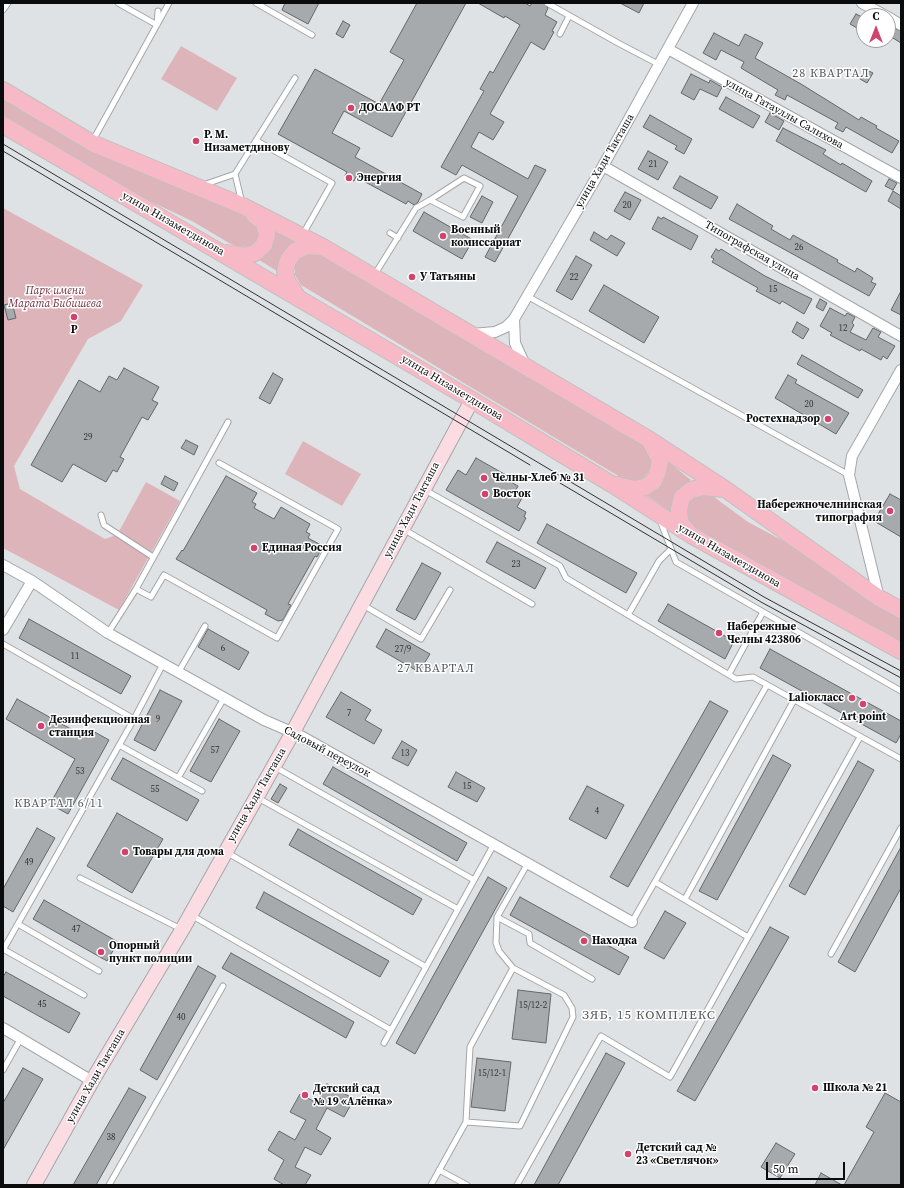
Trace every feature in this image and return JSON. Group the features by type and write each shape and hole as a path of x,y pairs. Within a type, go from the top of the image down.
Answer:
{"main road":[{"path":"3,90 92,143 243,206 323,247 650,440 725,489 879,598 901,610"},
{"name":"улица Низаметдинова","path":"3,125 222,252 472,400 613,485 658,516 901,651"},
{"path":"222,252 244,256 255,253 264,246 267,235 264,223 243,206"},
{"path":"298,297 286,281 285,271 288,260 295,251 307,246 323,247"},
{"name":"улица Хади Такташа","path":"34,1185 92,1081 182,930 293,732 472,400"},
{"path":"613,485 634,489 645,487 654,481 660,460 650,440"},
{"path":"691,535 680,522 679,509 682,497 690,490 703,487 725,489"}],"street":[{"name":"улица Хади Такташа","path":"514,319 603,166 693,3"},
{"path":"862,3 871,8"},
{"name":"улица Гатауллы Салихова","path":"668,49 901,178"},
{"name":"Типографская улица","path":"603,166 901,336"},
{"path":"470,334 495,332 506,327 514,319"},
{"path":"514,319 515,343 527,368"},
{"path":"879,598 849,475 852,456 901,370"},
{"name":"Садовый переулок","path":"3,565 32,581 108,633 264,720 293,732 632,922"},
{"path":"3,630 32,581"},
{"path":"3,1028 92,1081"}],"lane":[{"path":"3,10 8,3"},
{"path":"118,3 157,25"},
{"path":"92,143 169,3"},
{"path":"256,3 312,35"},
{"path":"547,3 660,65"},
{"path":"157,25 158,11"},
{"path":"560,34 569,16"},
{"path":"197,187 234,174 257,141 295,78"},
{"path":"257,141 332,183 301,236"},
{"path":"234,174 243,206"},
{"path":"374,277 416,208 464,178 480,186 463,217 430,200"},
{"path":"390,233 398,238"},
{"path":"527,296 849,475"},
{"path":"108,633 136,589 228,422"},
{"path":"136,589 151,597 164,575 277,638 338,529 220,463"},
{"path":"424,489 560,566 566,578 736,679 753,677 860,737 900,757"},
{"path":"102,515 104,525 153,557"},
{"path":"658,516 676,562 901,691"},
{"path":"402,529 532,604"},
{"path":"628,615 659,561 671,549"},
{"path":"362,604 421,639 450,590"},
{"path":"729,674 763,612"},
{"path":"178,672 205,626"},
{"path":"3,644 134,719"},
{"path":"84,995 3,949 134,719 163,664"},
{"path":"632,922 767,685"},
{"path":"178,778 224,698"},
{"path":"685,900 794,700"},
{"path":"516,1185 601,1036 670,1077 860,737"},
{"path":"119,745 202,791"},
{"path":"274,766 474,880"},
{"path":"256,797 458,909"},
{"path":"831,954 901,828"},
{"path":"384,1043 494,844"},
{"path":"225,852 426,967"},
{"path":"466,1122 520,1126 573,1017 572,1008 564,995 513,968 499,951 496,943 497,917 528,863"},
{"path":"80,878 182,930"},
{"path":"655,882 748,937"},
{"path":"190,915 391,1030"},
{"path":"497,917 529,934 530,943 592,979"},
{"path":"18,924 99,971"},
{"path":"431,1185 466,1122 470,1047 513,968"},
{"path":"110,1185 223,986"},
{"path":"3,1070 21,1038"},
{"path":"439,1170 467,1185"}],"green space":[{"path":"181,46 237,78 217,111 161,79"},
{"path":"3,98 249,215 261,229 258,239 250,246 238,247 192,221 141,197 3,115"},
{"name":"Парк имени Марата Бибишева","path":"3,208 143,285 121,321 88,339 14,466 20,489 105,539 117,535 146,482 180,501 119,610 3,548"},
{"path":"274,227 299,239 290,246 280,273 256,258 273,239"},
{"path":"314,251 646,446 652,458 650,470 642,480 628,480 620,477 301,285 295,275 295,265 299,257"},
{"path":"303,441 361,474 342,506 285,474"},
{"path":"666,460 691,480 676,491 673,497 671,512 643,493"},
{"path":"710,494 748,522 791,545 871,603 901,619 901,642 746,558 687,522 686,506 692,497"}],"building":[{"path":"285,3 319,3 308,24 282,10"},
{"name":"ДОСААФ РТ","path":"417,3 466,3 392,137 344,111 332,133 360,148 355,157 422,194 418,202 414,205 408,201 406,204 356,177 354,181 345,176 347,172 278,134 315,69 379,104 404,60 390,52"},
{"path":"478,3 525,3 530,6 532,3 543,3 548,8 545,15 557,22 552,31 554,32 544,50 531,42 490,114 504,122 493,140 479,132 471,147 528,179 535,165 546,170 495,262 485,257 518,196 462,165 456,175 441,167 484,91 480,89 490,71 493,73 520,25 505,16 504,18"},
{"path":"620,3 644,3 639,13"},
{"path":"856,14 856,27 850,24"},
{"path":"343,21 350,25 343,38 336,34"},
{"path":"896,29 901,31 901,43 896,40"},
{"path":"714,33 739,46 745,34 763,43 755,58 801,84 859,120 861,117 877,126 876,128 899,141 892,153 846,127 843,132 835,128 838,123 787,95 785,100 775,95 778,90 741,68 744,62 721,50 716,60 703,53"},
{"path":"865,69 873,73 867,83 860,79"},
{"path":"691,74 709,83 710,80 722,87 717,97 700,89 694,100 681,93"},
{"path":"726,97 760,116 753,128 719,109"},
{"path":"770,113 784,121 779,130 765,122"},
{"path":"650,115 692,139 684,154 675,149 677,146 643,127"},
{"path":"783,128 826,150 823,154 841,165 842,163 872,181 866,192 776,141"},
{"path":"648,151 668,162 658,180 638,169"},
{"path":"680,176 718,197 711,209 673,188"},
{"path":"889,179 897,183 893,190 885,186"},
{"path":"893,191 901,196 901,209 888,201"},
{"path":"625,192 641,200 630,220 614,211"},
{"path":"482,196 493,202 482,223 470,217"},
{"path":"737,204 773,226 771,229 790,240 793,235 838,260 837,262 855,272 857,268 873,278 871,282 876,284 869,296 729,219"},
{"name":"Военный комиссариат","path":"424,212 473,240 462,259 413,231"},
{"path":"658,217 662,219 663,217 698,236 691,250 652,229"},
{"path":"594,232 607,240 611,235 625,243 617,256 590,240"},
{"path":"716,249 719,251 721,249 765,276 812,299 804,314 782,301 780,304 756,291 758,288 712,262 714,259 711,257"},
{"path":"576,256 592,265 572,300 556,291"},
{"path":"604,285 659,317 644,343 589,311"},
{"path":"901,291 901,315 891,310"},
{"path":"820,299 827,303 823,311 816,307"},
{"path":"12,303 16,318 8,320 4,305"},
{"path":"830,308 845,316 847,313 855,317 852,323 854,325 850,332 866,340 873,328 881,332 878,337 895,346 887,359 883,356 881,360 830,335 832,333 820,326"},
{"path":"797,322 809,329 803,339 792,332"},
{"path":"802,355 863,390 858,398 797,364"},
{"path":"124,368 159,387 152,400 158,403 148,420 142,417 120,457 124,459 117,472 113,470 106,482 73,464 62,482 31,465 79,380 100,392 109,376 117,380"},
{"path":"273,373 283,379 270,404 259,398"},
{"path":"788,375 797,380 795,383 849,413 836,434 775,398"},
{"path":"186,440 198,446 194,455 181,448"},
{"name":"Восток","path":"476,458 513,479 511,482 518,486 514,494 522,498 517,507 526,512 524,517 526,518 519,531 446,490 458,470 466,475"},
{"path":"165,476 178,483 174,491 161,484"},
{"name":"Единая Россия","path":"226,476 257,493 252,502 256,504 254,508 274,519 281,507 310,524 306,532 310,534 308,538 323,546 317,557 315,556 288,604 291,605 283,620 278,621 265,614 267,610 176,559 182,550 183,551"},
{"name":"Набережночелнинская типография","path":"890,494 901,500 901,537 874,521"},
{"path":"547,524 637,573 626,593 537,543"},
{"path":"497,542 546,568 535,589 486,562"},
{"path":"422,563 441,573 415,620 396,610"},
{"path":"668,604 734,641 725,659 658,621"},
{"path":"29,619 131,676 121,694 19,638"},
{"path":"208,629 249,652 239,670 198,647"},
{"path":"386,629 430,654 419,672 376,647"},
{"path":"770,649 901,721 901,734 896,743 760,668"},
{"path":"160,690 182,701 155,751 134,740"},
{"path":"341,692 371,710 365,720 382,730 374,744 326,717"},
{"path":"17,699 87,738 91,730 109,740 68,814 50,804 75,759 6,719"},
{"path":"710,701 728,711 628,887 610,877"},
{"path":"219,719 240,731 211,782 190,771"},
{"path":"402,741 417,750 408,766 392,758"},
{"path":"773,755 791,765 717,900 699,891"},
{"path":"123,758 199,800 187,821 111,779"},
{"path":"858,761 874,770 805,895 789,886"},
{"path":"333,767 467,843 457,861 323,784"},
{"path":"456,772 485,788 477,802 448,787"},
{"path":"280,784 287,788 278,803 271,799"},
{"path":"587,786 624,805 606,839 569,819"},
{"name":"Товары для дома","path":"117,813 163,839 132,893 87,866"},
{"path":"37,828 55,838 13,912 3,906 3,889"},
{"path":"298,829 422,899 413,915 289,845"},
{"path":"901,847 901,888 855,972 838,962"},
{"path":"488,877 507,888 415,1054 396,1043"},
{"path":"264,892 389,961 380,977 256,908"},
{"path":"520,897 629,957 619,975 510,915"},
{"path":"44,900 118,942 107,961 33,919"},
{"path":"665,911 686,923 664,959 644,948"},
{"path":"770,927 789,937 695,1101 677,1091"},
{"path":"231,953 354,1022 346,1038 222,968"},
{"path":"198,966 216,976 157,1080 140,1070"},
{"path":"6,972 80,1013 69,1033 3,996 3,977"},
{"path":"518,990 551,994 546,1043 512,1039"},
{"path":"606,1053 625,1063 558,1185 534,1185"},
{"path":"477,1058 511,1062 505,1111 471,1107"},
{"path":"23,1068 43,1079 3,1150 3,1103"},
{"path":"327,1084 354,1099 344,1117 327,1108 316,1129 331,1138 321,1155 305,1147 295,1167 311,1175 305,1185 284,1185 274,1179 284,1160 268,1150 279,1131 295,1140 306,1120 290,1112 300,1094 317,1103"},
{"path":"129,1088 146,1097 96,1185 73,1185"},
{"path":"885,1093 901,1102 901,1185 844,1185 874,1132 866,1127"},
{"path":"776,1143 795,1154 780,1178 761,1167"},
{"path":"821,1173 842,1185 815,1185"}],"tram line":[{"path":"3,144 764,597 901,671"},
{"path":"3,151 530,465"},
{"path":"560,483 761,602 901,678"}],"place":[{"name":"ДОСААФ РТ","path":"351,108"},
{"name":"Р. М. Низаметдинову","path":"196,141"},
{"name":"Энергия","path":"349,178"},
{"name":"Военный комиссариат","path":"443,236"},
{"name":"У Татьяны","path":"412,277"},
{"name":"Р","path":"74,317"},
{"name":"Ростехнадзор","path":"828,419"},
{"name":"Челны-Хлеб № 31","path":"484,478"},
{"name":"Восток","path":"485,494"},
{"name":"Набережночелнинская типография","path":"890,511"},
{"name":"Единая Россия","path":"254,548"},
{"name":"Набережные Челны 423806","path":"719,633"},
{"name":"Lalioкласс","path":"852,698"},
{"name":"Art point","path":"863,704"},
{"name":"Дезинфекционная станция","path":"41,726"},
{"name":"Товары для дома","path":"125,852"},
{"name":"Находка","path":"584,941"},
{"name":"Опорный пункт полиции","path":"101,952"},
{"name":"Школа № 21","path":"815,1088"},
{"name":"Детский сад № 19 «Алёнка»","path":"305,1095"},
{"name":"Детский сад № 23 «Светлячок»","path":"628,1154"}],"district":[{"name":"28 КВАРТАЛ","path":"831,74"},
{"name":"27 КВАРТАЛ","path":"436,669"},
{"name":"КВАРТАЛ 6/11","path":"59,804"},
{"name":"ЗЯБ, 15 КОМПЛЕКС","path":"649,1016"}]}
